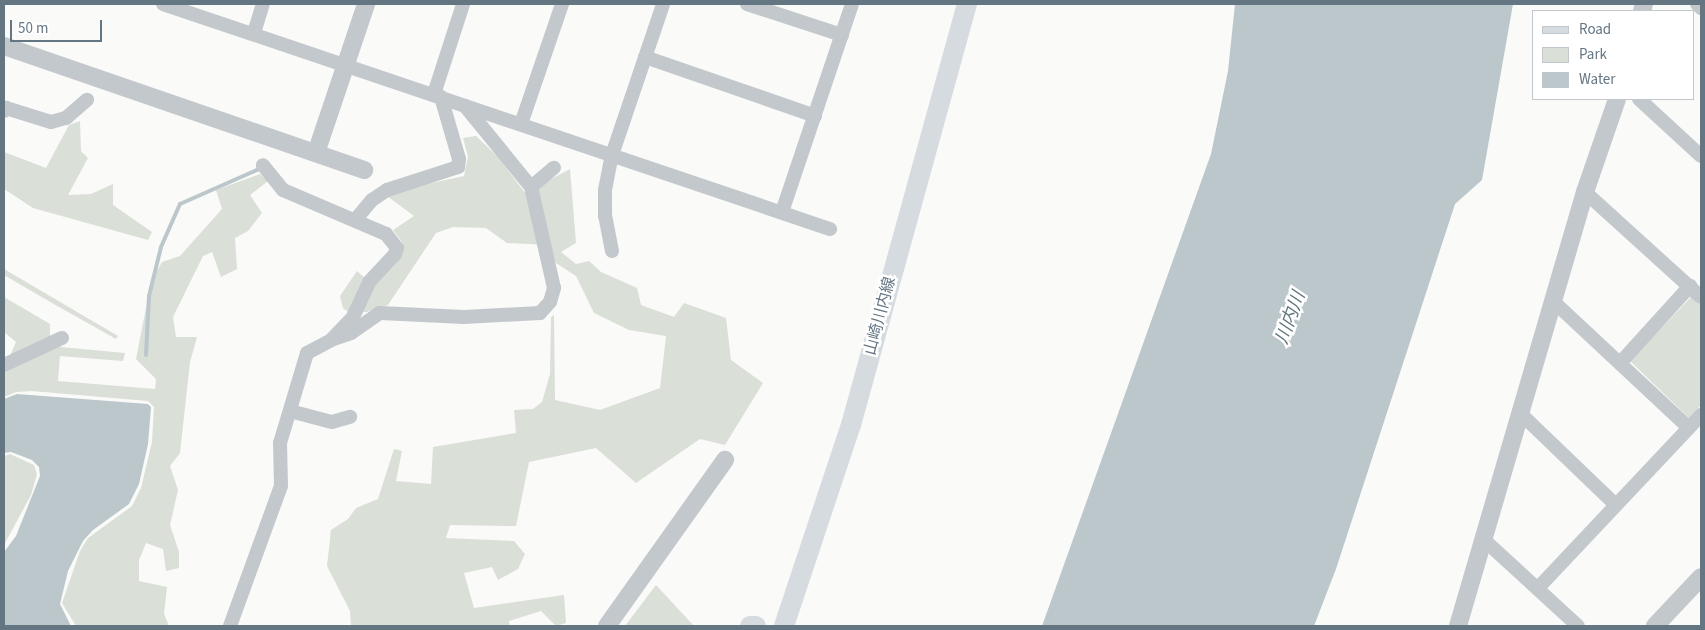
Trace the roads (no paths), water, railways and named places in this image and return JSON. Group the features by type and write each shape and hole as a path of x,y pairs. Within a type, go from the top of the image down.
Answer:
{"main road":[{"name":"山崎川内線","path":"784,626 851,425 967,4"},
{"path":"750,626 756,626"}],"street":[{"path":"163,4 346,64 830,229"},
{"path":"254,33 263,4"},
{"path":"316,153 366,4"},
{"path":"356,219 372,200 387,190 458,167 459,159 437,96 463,4"},
{"path":"521,124 562,4"},
{"path":"612,251 604,216 605,190 612,155 663,4"},
{"path":"747,4 763,6 842,35"},
{"path":"782,212 852,4"},
{"path":"1697,4 1701,8"},
{"path":"4,46 364,170"},
{"path":"645,57 815,116"},
{"path":"4,110 6,108 51,122 66,118 87,100"},
{"path":"1458,626 1482,538 1522,415 1585,192 1616,100"},
{"path":"1640,100 1701,156"},
{"path":"230,626 281,486 280,443 307,353 331,340 350,333 380,313 464,317 540,313 550,302 554,288 531,187 465,105"},
{"path":"263,164 283,190 321,208 356,219 386,234 397,248 395,254 369,282 353,317 331,340"},
{"path":"531,187 554,168"},
{"path":"1585,192 1701,297"},
{"path":"1621,362 1690,286"},
{"path":"1554,302 1621,362 1688,427"},
{"path":"4,365 62,338"},
{"path":"290,411 332,422 350,416"},
{"path":"1522,415 1616,504"},
{"path":"1538,588 1701,415"},
{"path":"607,626 725,460"},
{"path":"1482,538 1578,626"},
{"path":"1655,626 1701,576"}],"water":[{"name":"川内川","path":"1235,4 1513,4 1482,180 1455,204 1336,569 1314,626 1042,626 1211,154 1228,71"},
{"path":"17,394 148,404 151,407 148,444 139,484 129,504 93,530 83,541 68,571 60,604 71,626 4,625 4,552 16,536 40,476 39,467 32,460 11,452 4,453 4,399"}],"waterway":[{"path":"146,355 149,296 161,247 180,204 259,169"}]}
